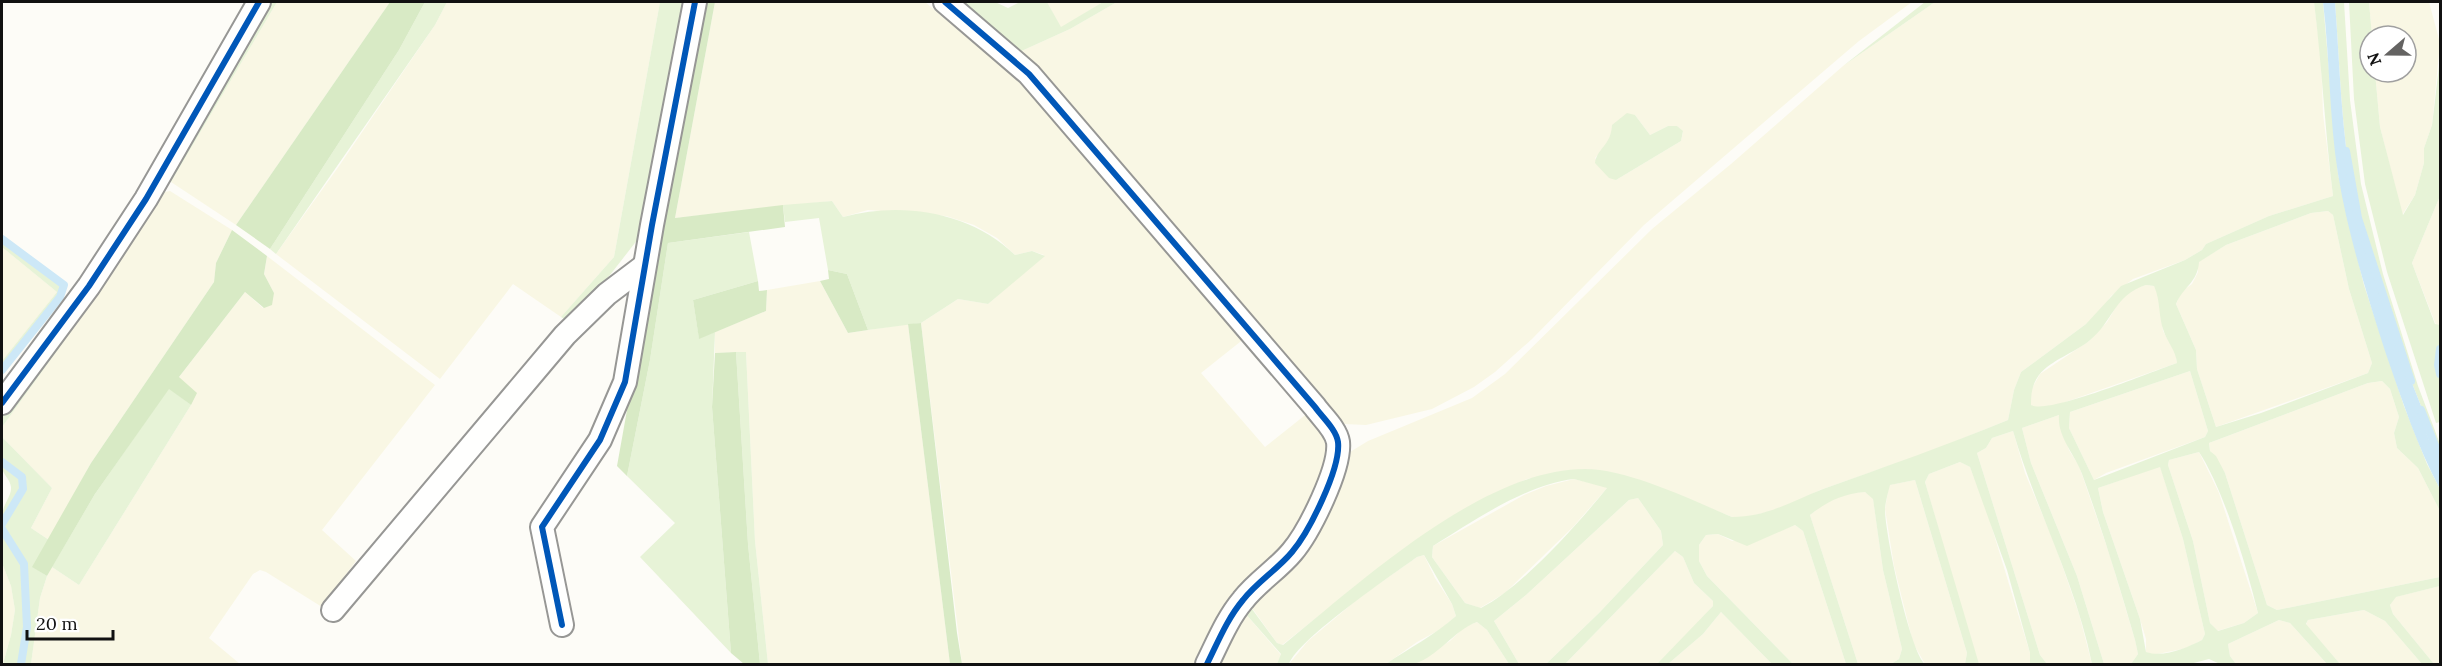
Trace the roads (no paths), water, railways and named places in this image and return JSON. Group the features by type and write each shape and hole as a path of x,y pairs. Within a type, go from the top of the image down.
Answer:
{"street":[{"path":"2,403 89,286 146,199 259,2"},
{"path":"562,625 542,527 600,440 625,382 695,2"},
{"path":"945,2 1036,82 1315,407 1332,429 1338,442 1323,499 1313,520 1292,552 1244,598 1230,618 1207,664"},
{"path":"333,610 565,335 607,294 645,266"}],"water":[{"path":"2323,2 2335,2 2346,150 2360,226 2384,308 2425,416 2426,432 2440,455 2440,489 2417,440 2386,354 2347,220 2335,153"}],"waterway":[{"path":"2346,151 2358,218 2411,381"},
{"path":"2,239 64,285 60,297 2,370"},
{"path":"2440,349 2438,365 2440,374"},
{"path":"2421,410 2440,458"},
{"path":"2,462 22,477 23,489 2,524"},
{"path":"2,529 24,564 27,627 21,664"}]}
